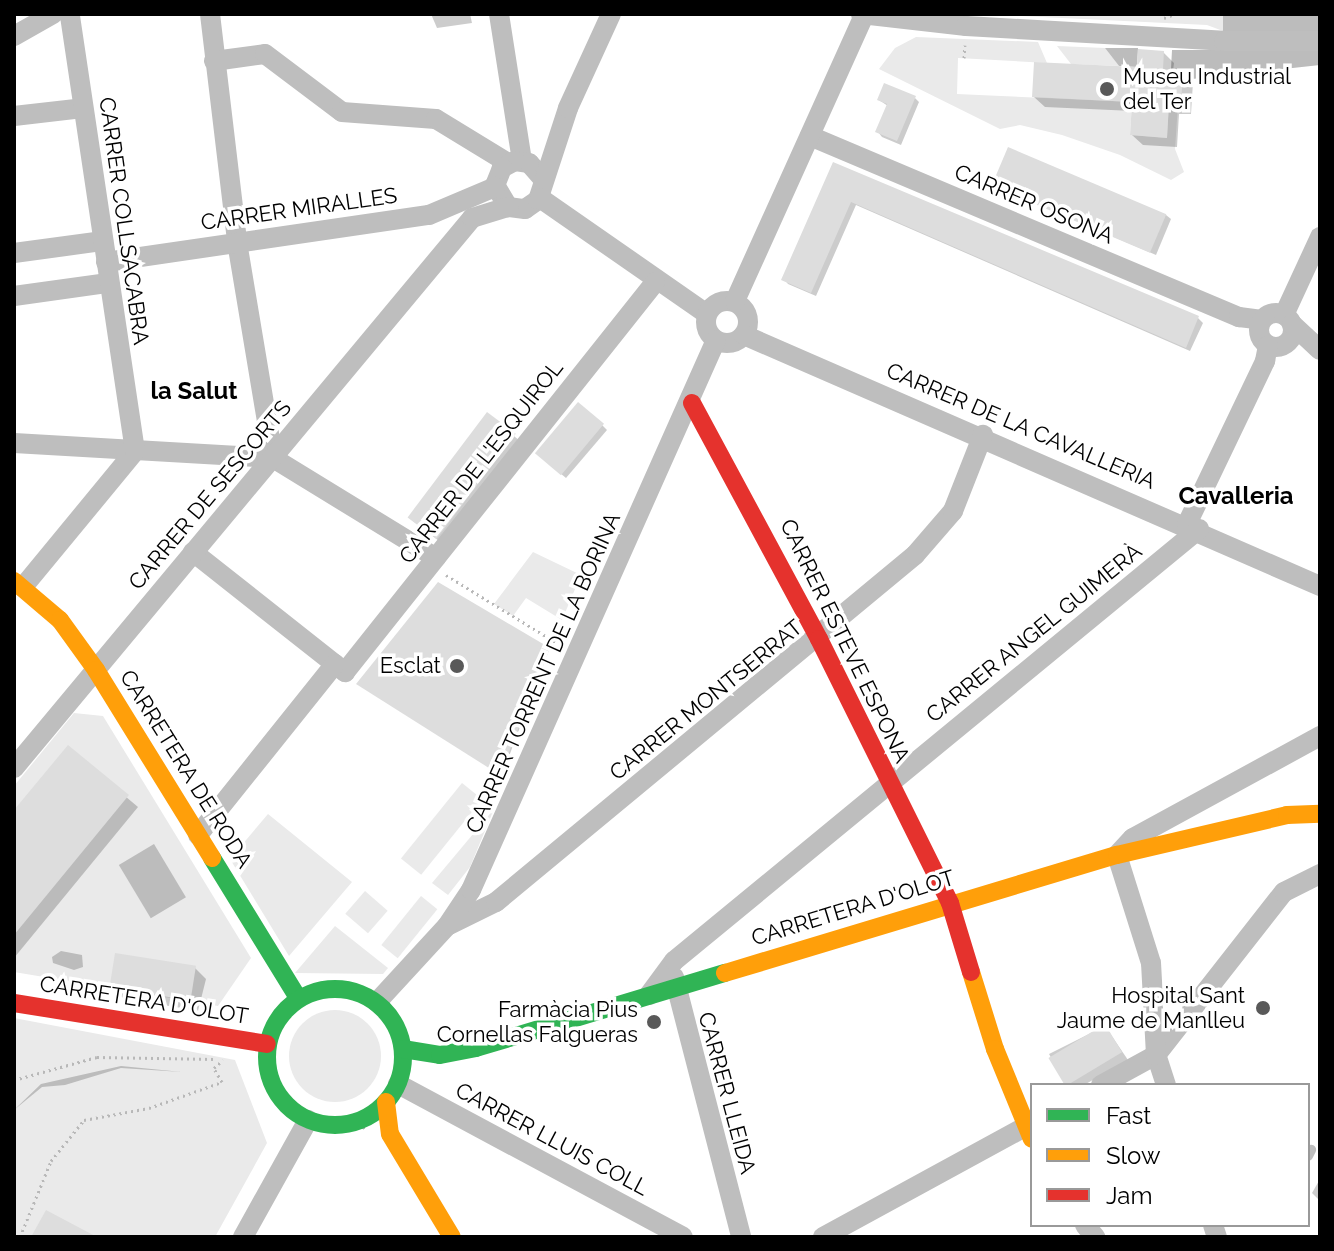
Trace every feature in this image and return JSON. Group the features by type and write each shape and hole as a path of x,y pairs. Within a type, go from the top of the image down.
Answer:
{"street":[{"path":"14,36 53,14"},
{"name":"CARRER COLLSACABRA","path":"70,14 135,451"},
{"path":"210,14 237,242 273,458"},
{"path":"499,14 515,162"},
{"path":"515,162 497,174 495,187 508,207 525,209 542,188 611,14"},
{"path":"735,301 863,14 1224,41 1320,41"},
{"path":"214,61 265,54 342,112 436,119 515,162 536,167 542,188 655,282 707,314"},
{"path":"14,116 83,108"},
{"name":"CARRER OSONA","path":"810,136 1239,317 1268,336 1320,352"},
{"name":"CARRER MIRALLES","path":"106,262 429,215 495,187"},
{"name":"CARRER DE SESCORTS","path":"14,768 472,218 508,207"},
{"path":"429,215 444,234 443,253"},
{"path":"1268,336 1292,336 1288,320 1320,237"},
{"path":"14,253 103,241"},
{"name":"CARRER DE L'ESQUIROL","path":"340,668 436,558 655,282"},
{"path":"14,296 108,283"},
{"path":"721,301 735,301 748,316 744,335 734,342 716,340 708,331 707,314 721,301"},
{"path":"1193,527 1265,361 1272,313 1288,320 1320,352"},
{"name":"CARRER DE LA CAVALLERIA","path":"744,335 983,435 1320,586"},
{"name":"CARRER TORRENT DE LA BORINA","path":"377,1002 447,926 471,890 692,403 716,340"},
{"name":"CARRER ESTEVE ESPONA","path":"692,403 819,639 888,785 950,903 995,1049 1030,1129"},
{"name":"CARRER MONTSERRAT","path":"447,926 496,902 819,639 941,527 983,435"},
{"path":"14,443 273,458 436,558"},
{"path":"19,584 135,451"},
{"name":"CARRER ANGEL GUIMERÀ","path":"649,995 674,961 1193,527"},
{"path":"193,552 340,668 198,835"},
{"name":"CARRETERA DE RODA","path":"19,584 60,620 96,670 298,998"},
{"path":"1165,1083 1156,1055 1151,963 1117,855 1133,838 1320,736"},
{"name":"CARRETERA D'OLOT","path":"403,1049 417,1055 466,1050 1117,855 1287,815 1320,814"},
{"path":"1105,1083 1156,1055 1284,892 1320,874"},
{"name":"CARRER LLEIDA","path":"674,961 674,987 741,1237"},
{"path":"333,988 377,1002 399,1032 403,1049 398,1084 386,1102 352,1122 308,1120 289,1108 272,1085 267,1044 280,1015 298,998 333,988"},
{"name":"CARRETERA D'OLOT","path":"14,1003 267,1044"},
{"name":"CARRER LLUIS COLL","path":"398,1084 683,1237"},
{"path":"386,1102 390,1134 452,1237"},
{"path":"243,1237 308,1120"},
{"path":"352,1122 374,1140 432,1237"},
{"path":"823,1237 1030,1129"}],"path":[{"path":"964,58 966,39"},
{"path":"436,558 443,573 577,655"},
{"path":"20,1237 51,1161 84,1120 149,1108 222,1082 214,1068 229,1054"},
{"path":"14,1080 97,1057 225,1058"}],"shaded area":[{"path":"982,14 1223,14 1223,31 1207,25"},
{"path":"1223,14 1320,14 1320,31 1223,31"},
{"path":"916,37 1038,42 1047,63 958,58 957,94 1132,102 1130,135 1167,138 1169,103 1178,104 1175,149 1184,172 1171,180 1120,155 1062,135 1020,125 1000,129 879,69 895,48"},
{"path":"1057,46 1105,48 1119,66 1071,64"},
{"path":"1105,48 1138,48 1137,67 1119,66"},
{"path":"1172,50 1320,50 1320,65 1183,80 1183,70 1171,69"},
{"path":"533,552 581,575 562,620 526,598 513,616 494,604"},
{"path":"74,713 103,716 251,958 218,1006 14,972 14,786"},
{"path":"462,783 482,799 421,875 401,858"},
{"path":"494,809 470,867 448,895 432,883"},
{"path":"268,814 352,882 289,956 230,859"},
{"path":"154,844 186,897 151,918 119,865"},
{"path":"365,891 388,911 368,933 345,914"},
{"path":"421,896 437,909 398,958 381,945"},
{"path":"335,926 388,968 383,974 295,973"},
{"path":"61,951 82,955 83,967 74,970 53,963 52,957"},
{"path":"326,1010 344,1010 361,1017 374,1030 381,1056 374,1082 361,1095 344,1102 326,1102 309,1095 296,1082 289,1065 289,1047 296,1030 309,1017"},
{"path":"14,1018 235,1060 267,1143 215,1237 14,1237"},
{"path":"121,1066 182,1072 121,1068 65,1085 42,1087 14,1110 41,1084"}],"building":[{"name":"Museu Industrial del Ter","path":"1138,49 1164,51 1163,69 1183,70 1181,104 1169,104 1167,138 1130,135 1132,102 1032,97 1034,62 1137,67"},
{"path":"884,83 916,96 897,141 875,132 887,104 877,100"},
{"path":"1008,147 1166,214 1150,253 992,186"},
{"path":"833,162 1199,316 1186,348 851,202 811,293 781,280"},
{"path":"578,402 604,424 561,475 535,453"},
{"path":"487,412 516,434 436,539 408,517"},
{"name":"Esclat","path":"438,582 550,648 500,775 356,684"},
{"path":"68,745 129,795 14,935 14,810"},
{"path":"115,953 196,966 191,1000 110,988"},
{"path":"1105,1024 1122,1052 1071,1083 1063,1083 1048,1058"},
{"path":"46,1210 97,1237 31,1237"}],"traffic: fast":[{"path":"212,858 298,998"},
{"path":"403,1049 440,1055 476,1048 725,973"},
{"path":"335,989 361,994 383,1009 398,1031 403,1057 398,1083 383,1105 361,1120 335,1125 309,1120 287,1105 272,1083 267,1057 272,1031 287,1009 309,994 335,989"}],"traffic: slow":[{"path":"14,581 60,620 96,670 212,858"},
{"path":"725,973 1117,855 1287,815 1320,814"},
{"path":"971,972 995,1049 1030,1134"},
{"path":"386,1102 390,1134 452,1237"}],"traffic: jam":[{"path":"692,403 819,639 950,903 971,972"},
{"path":"14,1003 267,1044"}],"place":[{"name":"Museu Industrial del Ter","path":"1107,89"},
{"name":"Esclat","path":"457,666"},
{"name":"Hospital Sant Jaume de Manlleu","path":"1263,1008"},
{"name":"Farmàcia Pius Cornellas Falgueras","path":"654,1022"}],"district":[{"name":"la Salut","path":"194,391"},
{"name":"Cavalleria","path":"1236,496"}]}
